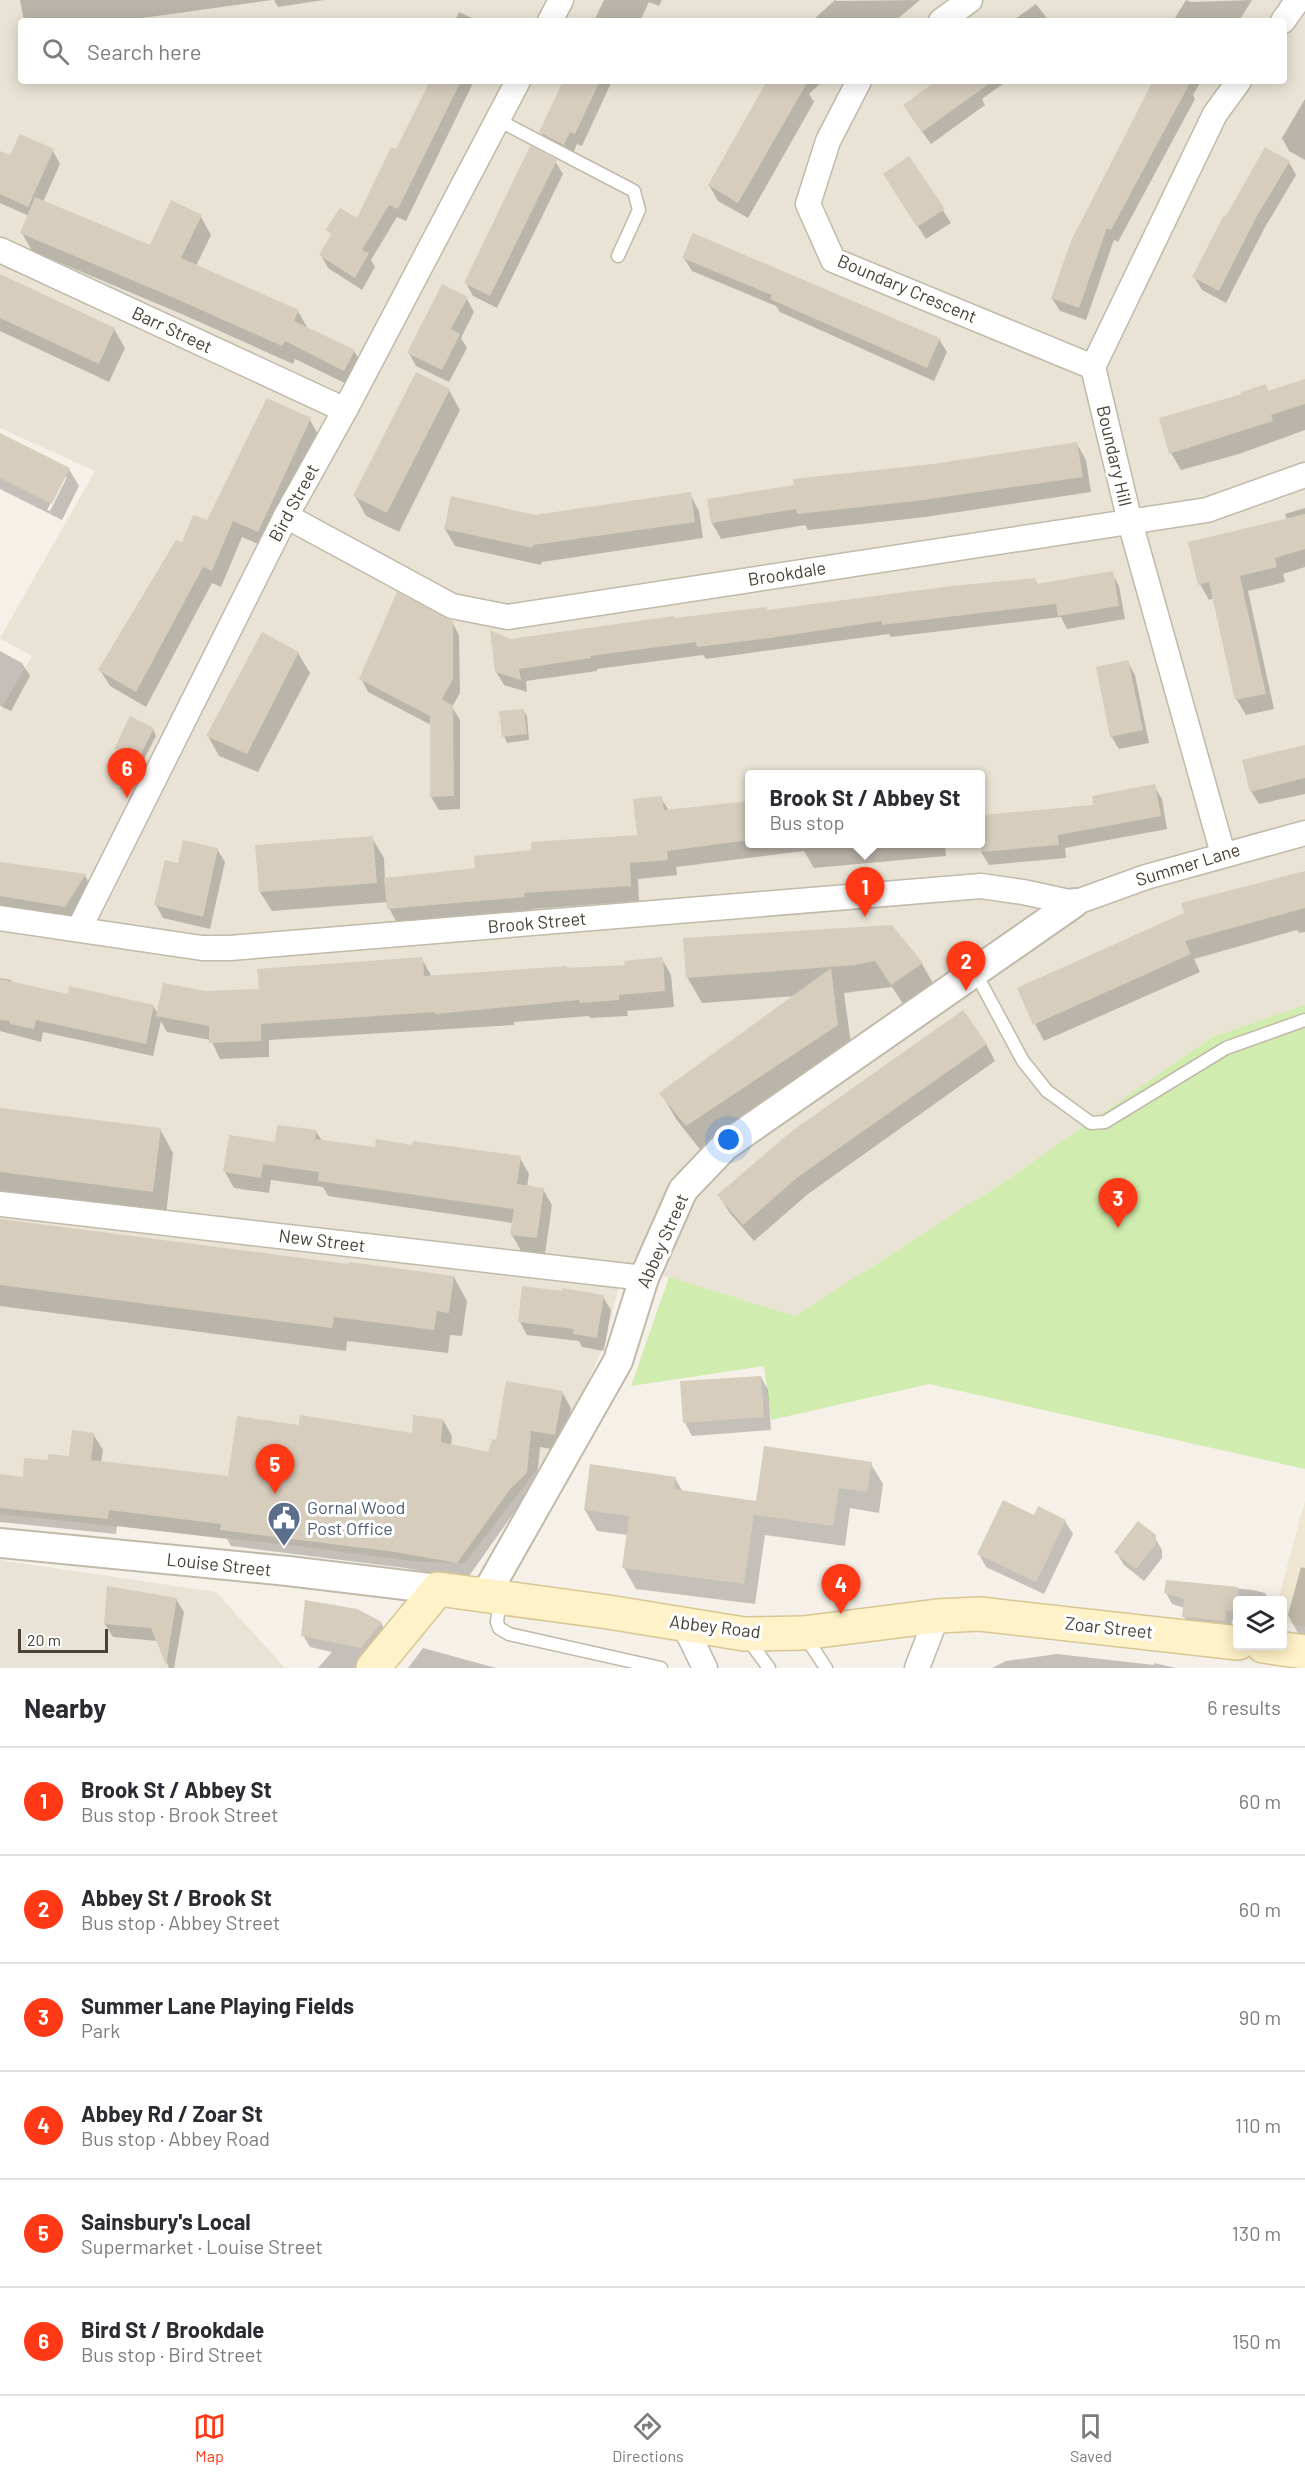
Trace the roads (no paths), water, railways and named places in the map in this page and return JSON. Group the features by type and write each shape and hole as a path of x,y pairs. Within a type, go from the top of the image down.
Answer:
{"main road":[{"name":"Abbey Road","path":"438,1589 494,1595 744,1634 803,1633 937,1616 980,1614"},
{"path":"373,1668 438,1589"},
{"name":"Zoar Street","path":"980,1614 1233,1641"},
{"path":"1287,1649 1305,1652"}],"street":[{"path":"552,18 561,0"},
{"path":"945,18 970,0"},
{"path":"1285,18 1298,0"},
{"name":"Bird Street","path":"79,929 286,516 345,410 516,84"},
{"name":"Boundary Crescent","path":"857,84 828,141 808,204 833,260 1093,367"},
{"path":"1093,367 1215,114 1237,84"},
{"name":"Barr Street","path":"0,250 345,410"},
{"name":"Boundary Hill","path":"1093,367 1130,522 1222,854"},
{"name":"Brookdale","path":"286,516 452,606 508,616 1207,510 1305,475"},
{"name":"Summer Lane","path":"1074,903 1146,877 1222,854 1305,833"},
{"name":"Brook Street","path":"0,918 202,948 230,948 981,886 1074,903"},
{"name":"Abbey Street","path":"494,1595 618,1361 645,1278 683,1190 725,1146 1074,903"},
{"name":"New Street","path":"0,1204 645,1278"},
{"name":"Louise Street","path":"0,1543 288,1571 438,1589"},
{"path":"917,1668 937,1616"},
{"path":"684,1625 705,1668"}],"lane":[{"path":"498,120 634,191 639,210 618,256"},
{"path":"975,972 1023,1061 1047,1091 1090,1123 1105,1122 1226,1048 1305,1020"},
{"path":"494,1595 499,1628 508,1634 661,1668"},
{"path":"803,1633 826,1668"},
{"path":"744,1634 769,1668"}],"place":[{"name":"Bird St / Brookdale","path":"127,798"},
{"name":"Brook St / Abbey St","path":"865,917"},
{"name":"Abbey St / Brook St","path":"966,991"},
{"name":"Summer Lane Playing Fields","path":"1118,1228"},
{"name":"Sainsbury's Local","path":"275,1494"},
{"name":"Gornal Wood Post Office","path":"284,1547"},
{"name":"Abbey Rd / Zoar St","path":"841,1614"}]}
